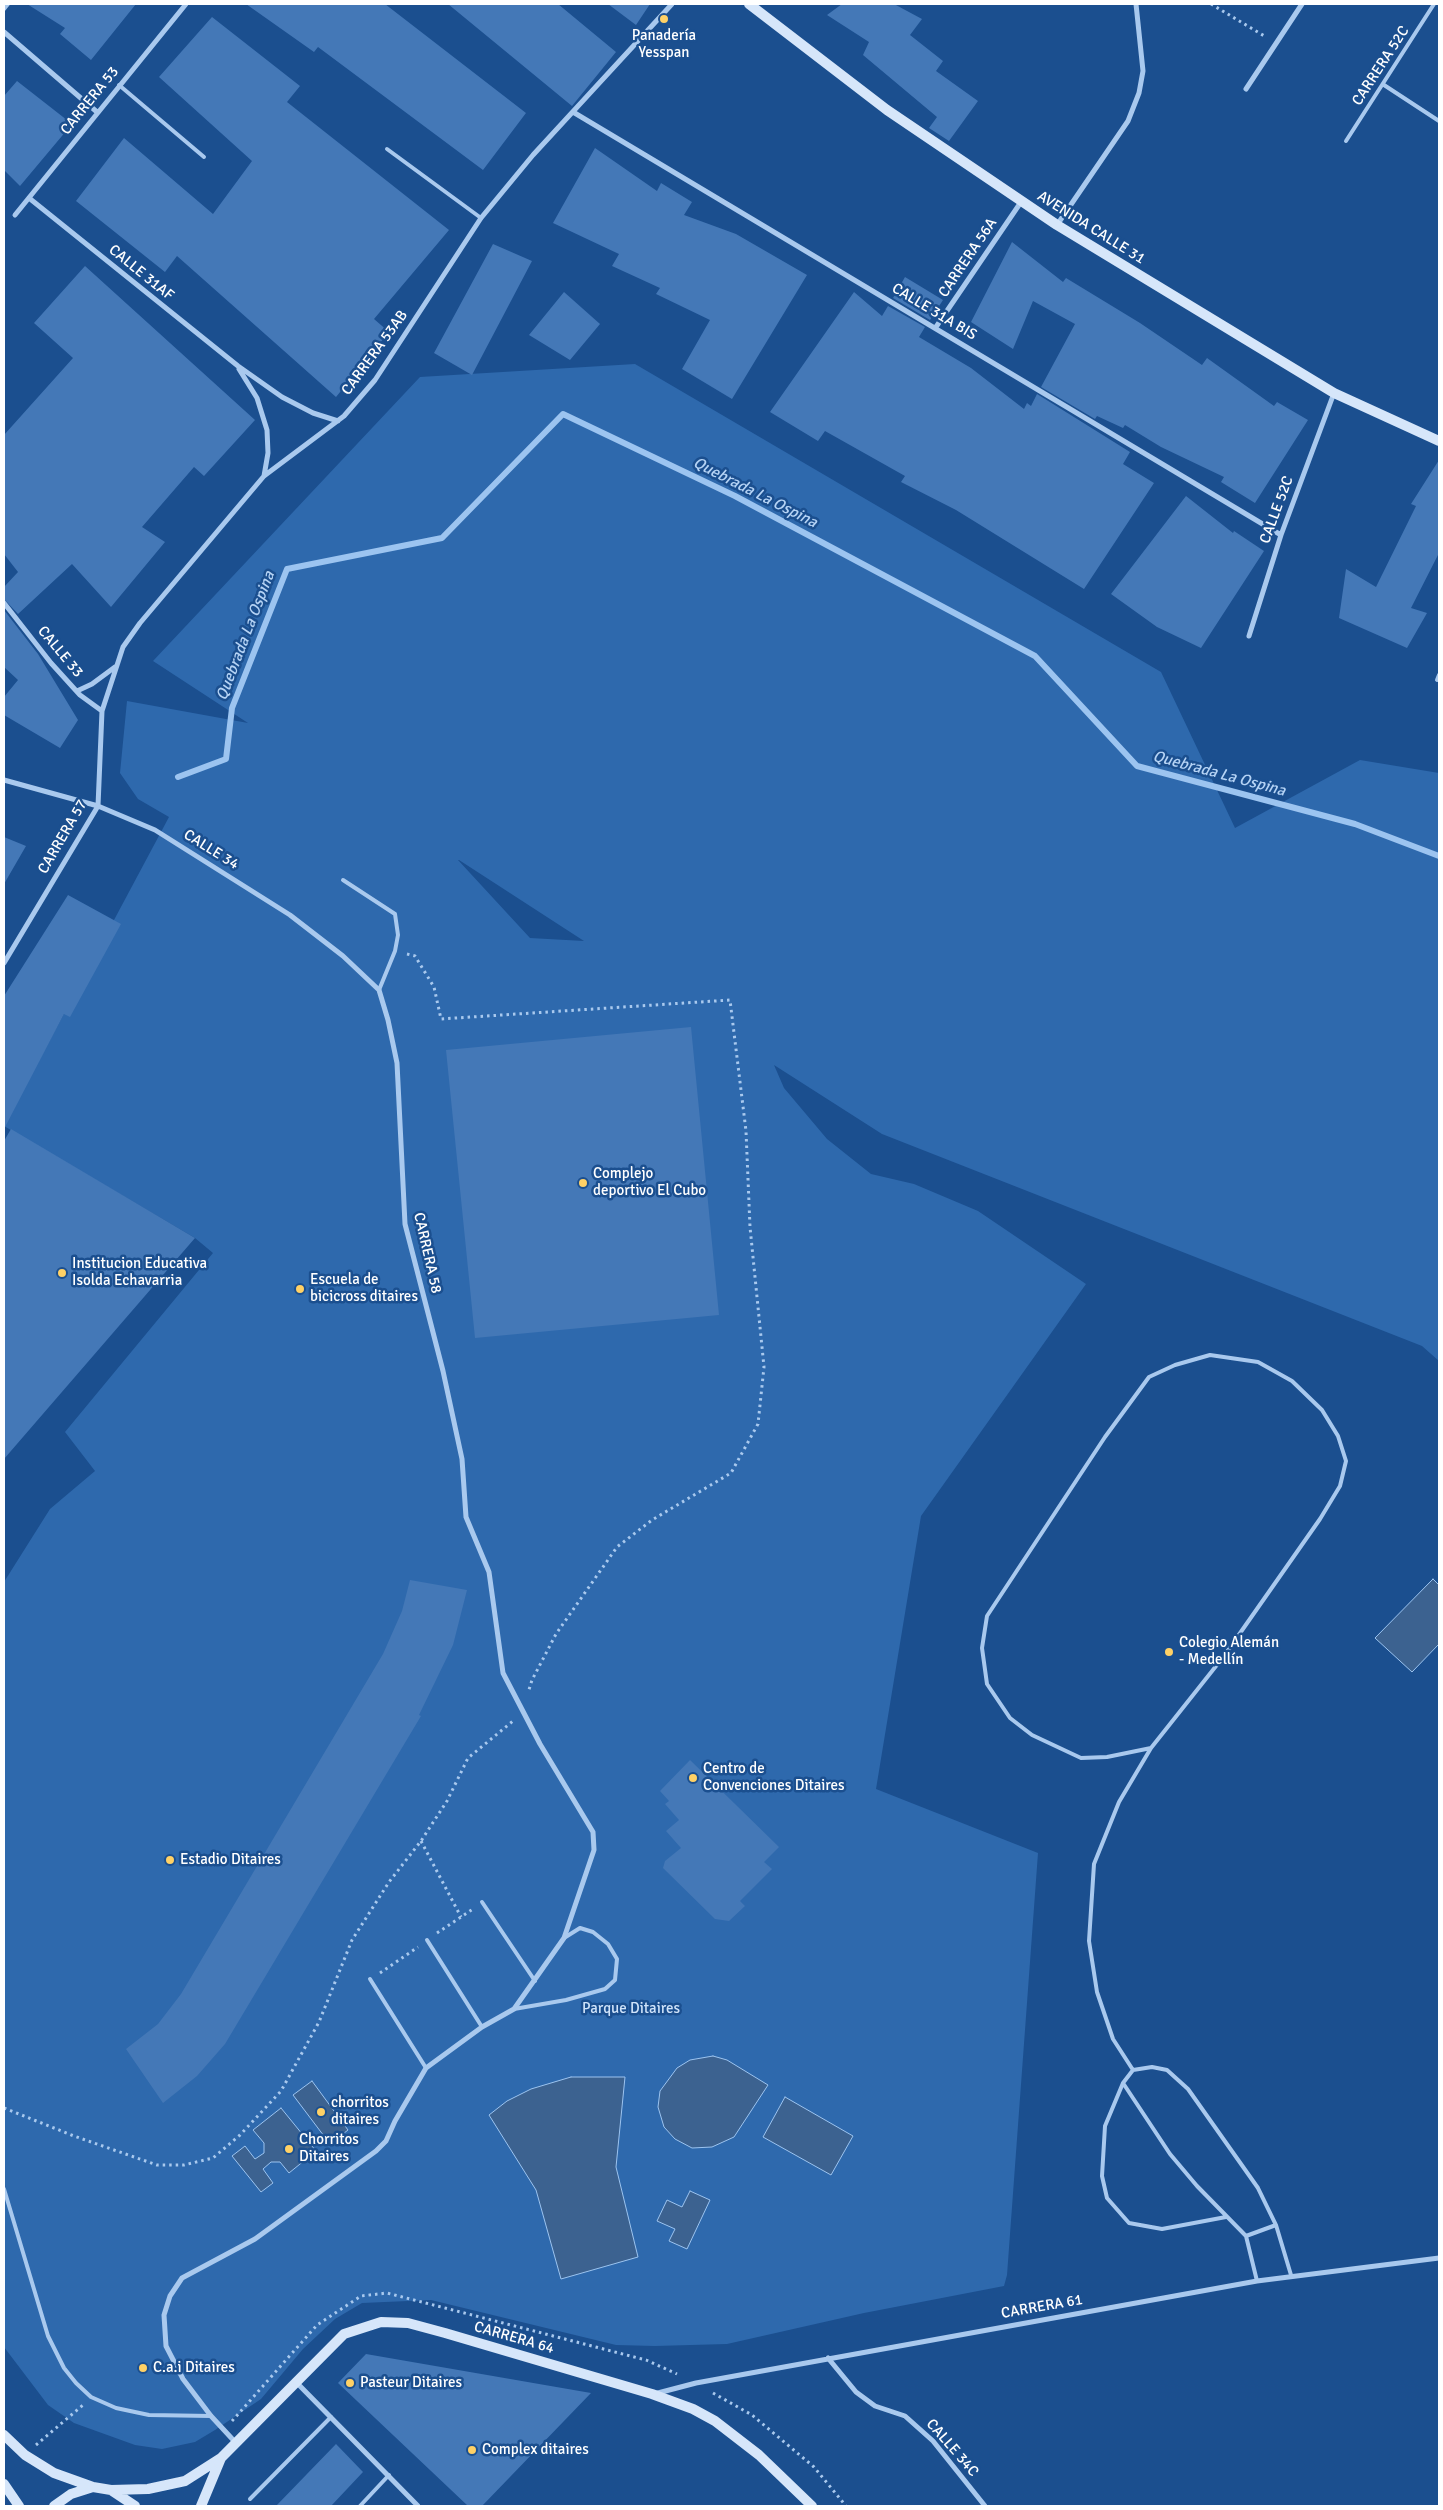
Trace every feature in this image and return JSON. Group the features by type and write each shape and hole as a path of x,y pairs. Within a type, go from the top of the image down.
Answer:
{"street":[{"name":"CARRERA 53","path":"14,216 186,4"},
{"name":"CARRERA 53AB","path":"102,711 123,647 140,623 264,476 338,422 375,380 481,218 573,112 672,4"},
{"name":"AVENIDA CALLE 31","path":"749,4 887,110 1057,225 1334,393 1439,440"},
{"path":"1057,225 1128,121 1139,93 1143,71 1136,4"},
{"path":"1246,90 1302,4"},
{"path":"4,32 97,112"},
{"name":"CALLE 31A BIS","path":"573,112 1281,535"},
{"name":"CALLE 31AF","path":"28,198 238,366 282,397 314,413 338,422"},
{"name":"CARRERA 56A","path":"936,328 1021,202"},
{"name":"CALLE 31AF","path":"238,366 257,398 267,430 268,453 264,476"},
{"name":"CALLE 52C","path":"1249,636 1281,535 1334,393"},
{"name":"CALLE 33","path":"4,603 51,664 77,692 102,711"},
{"path":"77,692 92,684 115,667"},
{"name":"CARRERA 57","path":"4,963 98,806 102,711"},
{"name":"CALLE 34","path":"4,780 98,806 155,830 290,915 343,956 379,990"},
{"name":"CARRERA 58","path":"379,990 388,1020 397,1063 405,1224 443,1370 462,1460 466,1517 489,1572 503,1673 593,1832 594,1850 564,1938 514,2009"},
{"path":"236,2443 211,2416 183,2378 166,2346 164,2314 170,2296 182,2278 255,2239 376,2150 386,2141 395,2121 426,2068 482,2027 514,2009"},
{"name":"CARRERA 61","path":"652,2394 696,2383 828,2358 1257,2280 1439,2258"},
{"name":"CARRERA 64","path":"111,2490 148,2489 185,2481 221,2458 344,2334 381,2322 408,2323 652,2394 715,2421 758,2455 812,2506"},
{"name":"CALLE 34C","path":"828,2358 856,2392 875,2406 905,2416 933,2441 984,2506"},
{"path":"297,2383 418,2506"},
{"path":"4,2435 25,2454 54,2473 93,2487 111,2490 136,2506"},
{"name":"CARRERA 64","path":"201,2506 221,2458"},
{"path":"4,2484 19,2506"},
{"path":"54,2506 71,2494 93,2487"}],"lane":[{"path":"4,9 8,4"},
{"name":"CARRERA 52C","path":"1346,141 1384,85 1434,4"},
{"path":"119,85 204,157"},
{"path":"1384,85 1439,121"},
{"path":"387,149 481,218"},
{"path":"343,880 395,914 398,934 395,951 379,990"},
{"path":"1133,2070 1112,2039 1097,1992 1089,1940 1094,1864 1119,1802 1151,1748 1224,1656 1320,1518 1340,1486 1346,1461 1338,1436 1322,1410 1292,1381 1258,1362 1210,1355 1175,1365 1149,1377 1105,1438 987,1616 982,1648 987,1684 1010,1718 1038,1738 1081,1758 1107,1757 1151,1748"},
{"path":"482,1902 535,1981"},
{"path":"514,2009 566,2000 605,1989 614,1980 617,1959 608,1944 593,1932 580,1928 564,1938"},
{"path":"427,1940 482,2027"},
{"path":"370,1979 426,2068"},
{"path":"1226,2217 1162,2229 1154,2228 1129,2224 1107,2198 1102,2176 1106,2126 1122,2084 1133,2070 1152,2067 1167,2070 1188,2088 1258,2188 1276,2225 1291,2275"},
{"path":"1122,2084 1170,2154 1226,2217 1246,2236 1257,2280"},
{"path":"4,2189 48,2336 64,2368 91,2397 116,2408 149,2415 211,2416"},
{"path":"1246,2236 1276,2225"},
{"path":"250,2499 331,2417"},
{"path":"360,2506 389,2475"}],"path":[{"path":"1211,4 1277,44"},
{"path":"4,2108 74,2136 158,2165 184,2165 213,2158 240,2135 281,2090 319,2022 352,1940 389,1882 421,1841 447,1801 468,1758 524,1712 532,1680 556,1634 617,1547 652,1520 731,1473 758,1424 764,1367 750,1226 746,1131 730,1000 441,1019 434,987 415,956 395,951"},
{"path":"421,1841 461,1917"},
{"path":"63,2424 91,2397"}],"green space":[{"name":"Parque Ditaires","path":"635,364 1161,672 1235,828 1360,760 1439,773 1439,1361 1422,1346 882,1134 774,1065 784,1088 827,1139 871,1174 914,1184 978,1211 1086,1284 921,1516 876,1789 1038,1853 1007,2275 1004,2286 864,2313 727,2344 655,2346 616,2345 431,2300 362,2303 335,2319 303,2349 261,2399 195,2442 162,2449 135,2445 74,2423 48,2405 4,2347 4,1582 50,1509 95,1471 65,1432 213,1253 195,1238 4,1126 169,817 138,799 120,773 127,701 248,723 153,661 420,377","holes":["459,860 584,941 530,938"]}],"shaded area":[{"path":"1433,1579 1439,1585 1439,1644 1412,1672 1375,1638"},
{"path":"713,2056 727,2060 768,2085 734,2137 712,2147 692,2148 675,2139 664,2127 658,2107 660,2091 677,2068 690,2060"},
{"path":"571,2077 625,2077 616,2167 638,2257 561,2279 536,2190 489,2115 507,2101 531,2089"},
{"name":"chorritos ditaires","path":"312,2081 348,2130 330,2144 293,2095"},
{"path":"785,2097 853,2136 831,2175 763,2137"},
{"name":"Chorritos Ditaires","path":"281,2108 316,2151 289,2173 280,2162 271,2162 263,2169 273,2183 261,2192 232,2156 245,2146 255,2159 264,2153 264,2143 253,2130"},
{"path":"690,2191 710,2200 687,2249 669,2241 675,2229 657,2221 667,2200 682,2207"}],"building":[{"path":"27,4 136,4 91,60 60,34 65,28"},
{"path":"246,4 385,4 526,113 483,170 318,47 314,52"},
{"path":"448,4 558,4 616,52 572,106"},
{"path":"608,4 650,4 636,25"},
{"path":"842,4 894,4 922,19 910,35 943,61 936,71 978,101 949,141 929,128 937,117 863,55 869,42 827,15"},
{"path":"212,17 300,86 287,102 449,230 374,319 389,332 336,397 177,256 165,272 76,201 124,138 213,214 252,161 159,77"},
{"path":"17,81 72,124 20,186 4,170 4,96"},
{"path":"595,148 657,191 661,183 692,202 684,215 736,234 807,275 732,399 682,369 710,320 656,294 660,288 612,266 619,254 553,223"},
{"path":"1012,242 1063,282 1066,278 1140,323 1202,365 1207,358 1274,406 1277,402 1308,420 1255,503 1221,482 1224,477 1161,447 1125,425 1123,428 1097,416 1095,419 1041,387 1075,324 1033,301 1013,349 971,322"},
{"path":"493,244 532,261 472,375 434,353"},
{"path":"85,266 255,420 204,476 194,467 142,527 165,542 111,607 72,564 18,614 4,599 4,587 18,572 4,554 4,435 73,358 34,323"},
{"path":"905,277 943,300 930,320 893,298"},
{"path":"564,292 600,324 570,360 529,335"},
{"path":"854,292 882,316 888,306 925,327 919,337 971,368 1024,409 1027,403 1031,406 1037,394 1130,452 1123,464 1154,483 1084,589 956,510 901,482 905,476 825,431 818,441 770,412"},
{"path":"1439,460 1439,553 1411,608 1427,613 1407,648 1339,618 1346,569 1376,587 1416,506 1411,504"},
{"path":"1186,496 1233,533 1234,531 1264,551 1201,648 1157,627 1111,594"},
{"path":"4,610 38,654 78,720 60,748 4,715 4,697 18,680 4,667"},
{"path":"4,837 26,846 4,884"},
{"path":"68,895 121,924 70,1017 64,1014 4,1129 4,996"},
{"name":"Complejo deportivo El Cubo","path":"691,1027 719,1315 475,1338 446,1050"},
{"path":"11,1129 195,1238 4,1459 4,1141"},
{"path":"410,1580 467,1590 453,1645 419,1715 421,1716 225,2044 197,2076 163,2103 126,2049 158,2024 181,1994 383,1654 402,1611"},
{"path":"690,1760 779,1847 764,1862 772,1869 740,1901 745,1906 729,1921 715,1919 663,1868 665,1861 681,1848 666,1831 679,1820 665,1804 669,1801 660,1791"},
{"name":"Complex ditaires","path":"366,2354 591,2393 482,2506 468,2506 338,2383"},
{"path":"336,2444 363,2472 331,2506 276,2506"}],"waterway":[{"name":"Quebrada La Ospina","path":"178,777 226,759 232,708 287,569 442,538 563,414 735,496 1035,656 1137,766 1355,824 1439,856"}],"place":[{"name":"Panadería Yesspan","path":"664,19"},
{"name":"Complejo deportivo El Cubo","path":"583,1183"},
{"name":"Institucion Educativa Isolda Echavarria","path":"62,1273"},
{"name":"Escuela de bicicross ditaires","path":"300,1289"},
{"name":"Colegio Alemán - Medellín","path":"1169,1652"},
{"name":"Centro de Convenciones Ditaires","path":"693,1778"},
{"name":"Estadio Ditaires","path":"170,1860"},
{"name":"chorritos ditaires","path":"321,2112"},
{"name":"Chorritos Ditaires","path":"289,2149"},
{"name":"C.a.i Ditaires","path":"143,2368"},
{"name":"Pasteur Ditaires","path":"350,2383"},
{"name":"Complex ditaires","path":"472,2450"}]}
